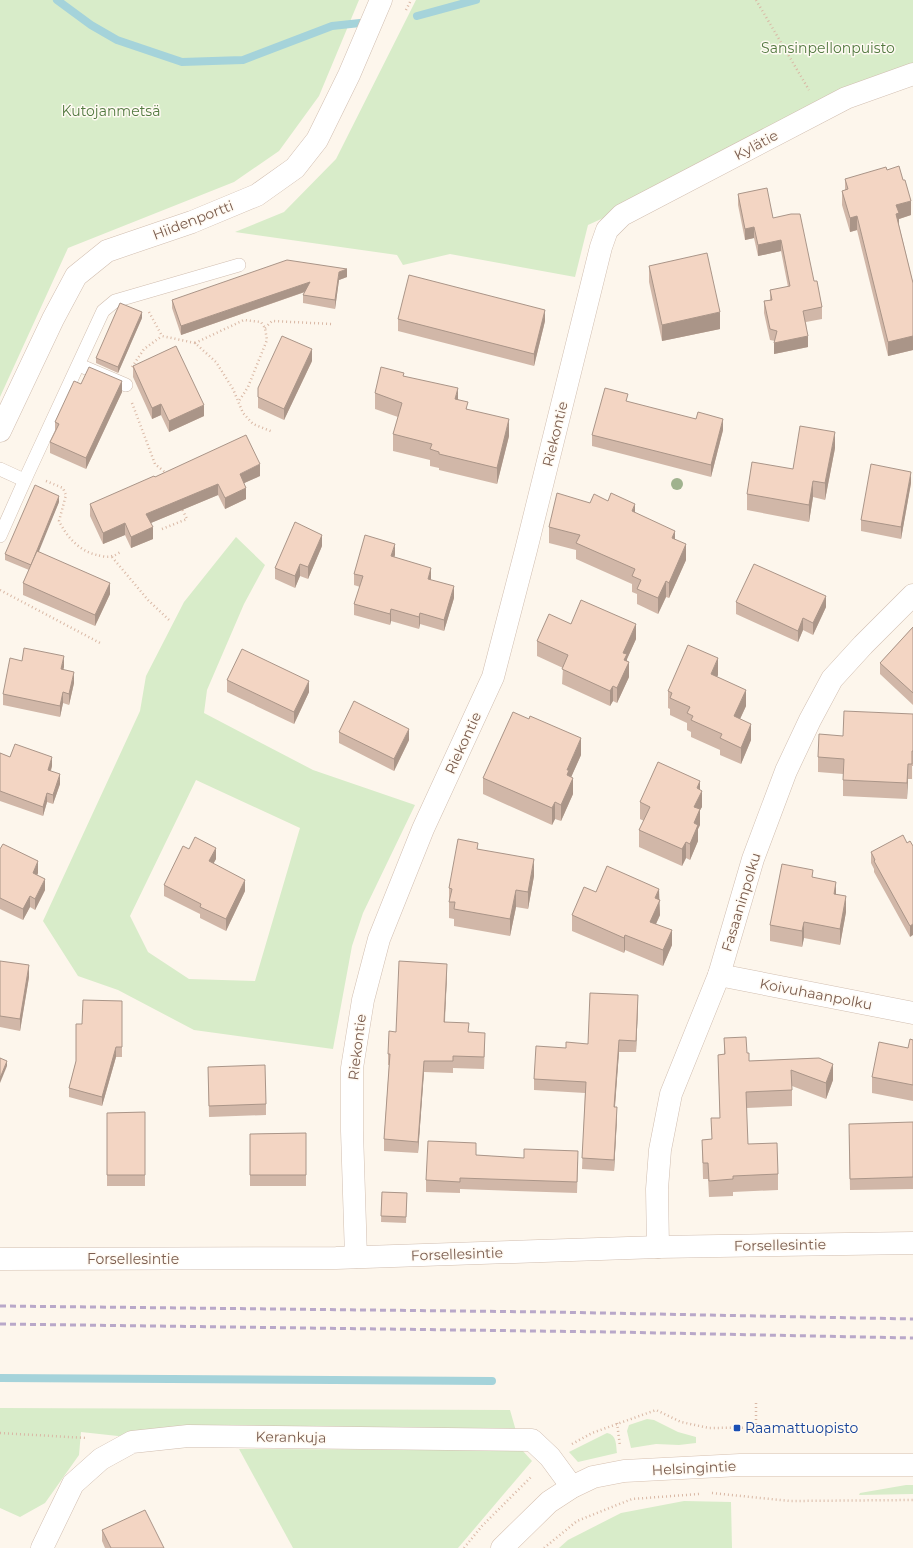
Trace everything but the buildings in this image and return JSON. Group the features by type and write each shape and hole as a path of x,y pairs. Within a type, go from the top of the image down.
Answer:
{"street":[{"name":"Hiidenportti","path":"0,431 52,319 76,276 107,251 192,222 257,195 295,168 317,140 349,75 381,0"},
{"name":"Kylätie","path":"607,230 622,215 846,98 913,74"},
{"name":"Riekontie","path":"356,1257 352,1131 352,1068 363,1000 379,939 420,836 493,678 601,247 607,230"},
{"name":"Fasaaninpolku","path":"658,1247 657,1189 660,1150 671,1094 719,975 753,858 786,771 810,720 832,679 863,645 913,595"},
{"name":"Koivuhaanpolku","path":"719,975 913,1013"},
{"name":"Forsellesintie","path":"0,1259 356,1257 658,1247 913,1243"},
{"name":"Kerankuja","path":"42,1548 73,1484 101,1459 132,1442 188,1436 532,1440 550,1457 572,1487"},
{"name":"Helsingintie","path":"502,1548 549,1502 572,1487 593,1478 624,1471 740,1465 913,1466"}],"lane":[{"path":"0,536 103,311 115,301 238,265"},
{"path":"79,365 126,384"},
{"path":"0,469 26,477"}],"path":[{"path":"756,0 821,111"},
{"path":"140,294 162,336 194,344 216,362 234,389 242,413 253,424 273,432"},
{"path":"194,344 244,320 261,322 265,328 267,340 248,388 238,401"},
{"path":"265,328 272,321 332,324"},
{"path":"162,336 144,349 130,369 126,379 126,390 155,464 166,474"},
{"path":"26,477 63,488 66,495 59,521 74,544 88,553 102,556 112,557 121,552"},
{"path":"162,529 187,519 181,506"},
{"path":"112,557 148,600 169,620"},
{"path":"0,590 100,643"},
{"path":"756,1403 756,1428"},
{"path":"617,1423 656,1410 681,1422 710,1428 805,1427"},
{"path":"0,1433 94,1439"},
{"path":"544,1548 577,1521 632,1499 712,1493 790,1501 913,1500"}],"green space":[{"name":"Kutojanmetsä","path":"0,0 359,0 319,96 279,151 234,182 68,248 0,397"},
{"name":"Sansinpellonpuisto","path":"416,0 913,0 913,69 671,187 588,225 575,277 450,254 403,265 397,255 235,232 284,212 336,159"},
{"path":"236,537 265,565 244,604 207,690 204,713 313,770 415,805 363,913 352,946 333,1049 194,1030 118,990 78,976 43,921 140,711 146,676 184,602","holes":["196,780 300,828 255,981 189,979 148,952 130,916"]},
{"path":"0,1408 510,1410 516,1431 127,1437 81,1432 79,1455 45,1503 20,1517 0,1508"},
{"path":"647,1419 654,1420 678,1432 696,1437 696,1443 679,1445 656,1444 631,1448 627,1431 629,1425"},
{"path":"607,1433 614,1438 617,1453 578,1462 569,1452"},
{"path":"239,1449 522,1450 532,1461 458,1548 293,1548"},
{"path":"913,1485 913,1494 859,1495 860,1493"},
{"path":"684,1501 731,1502 732,1548 559,1548 568,1540 621,1513"}],"waterway":[{"path":"57,0 91,25 117,40 182,62 243,60 332,26 360,23"},
{"path":"417,16 476,0"},
{"path":"0,1378 492,1381"}],"railway":[{"path":"0,1306 550,1312 913,1319"},
{"path":"0,1324 612,1332 913,1338"}],"place":[{"name":"Raamattuopisto","path":"737,1428"}]}
